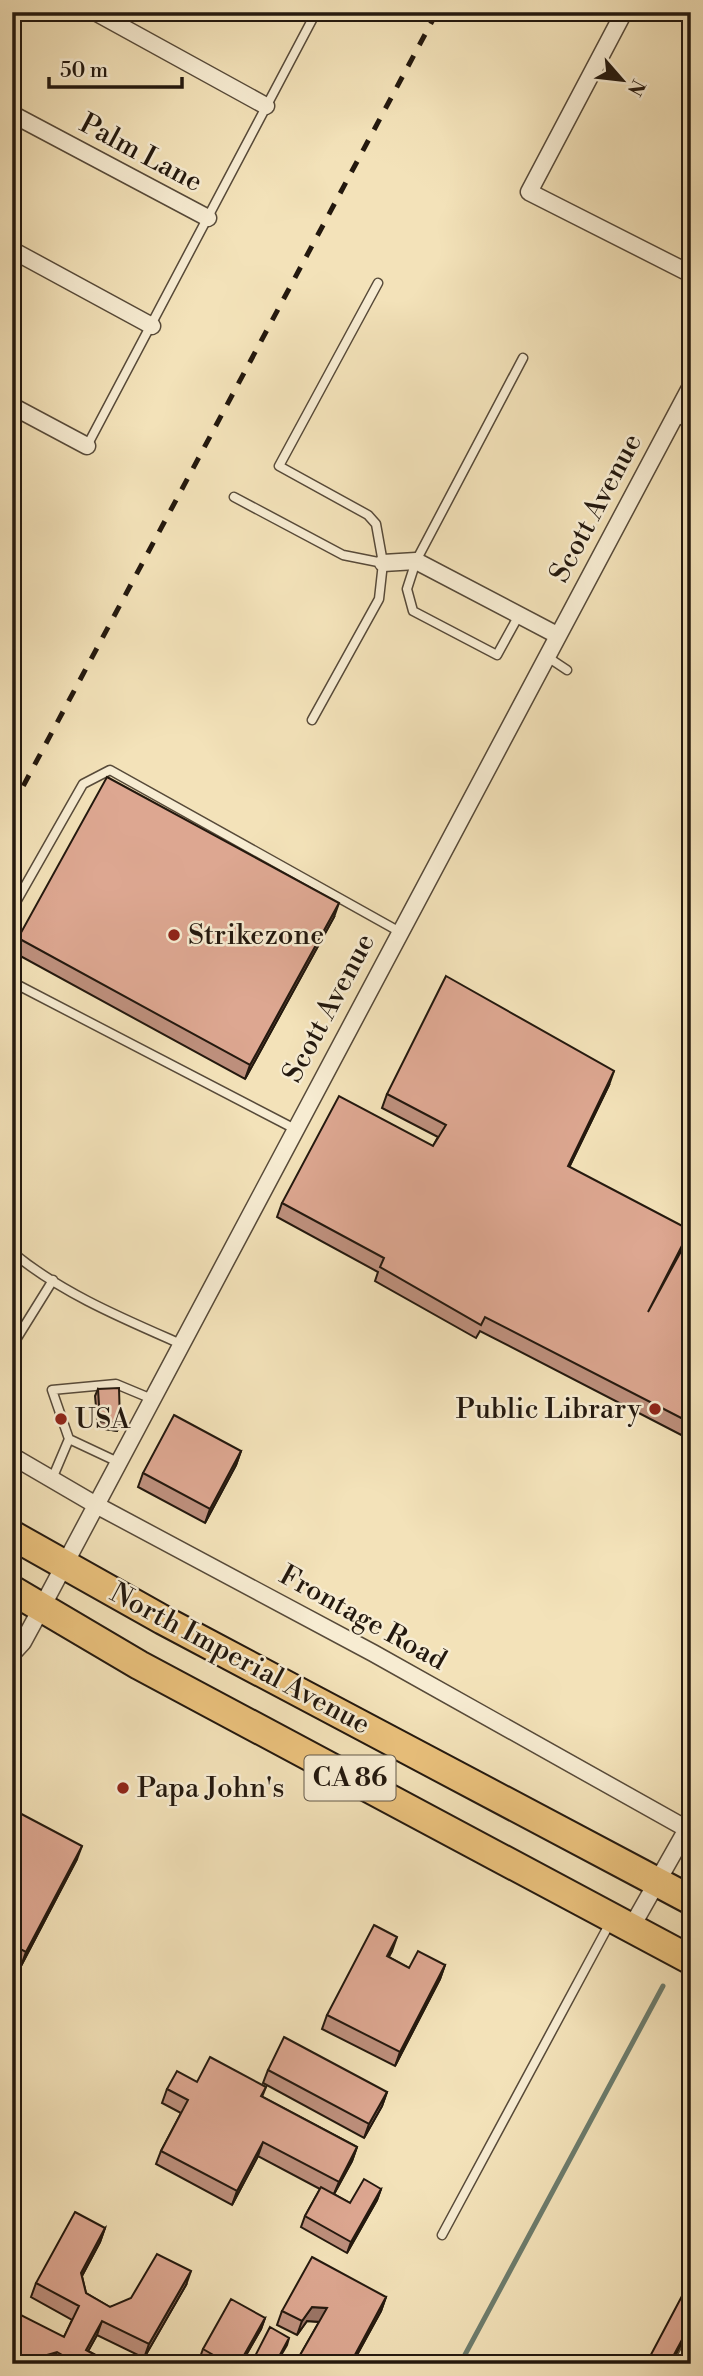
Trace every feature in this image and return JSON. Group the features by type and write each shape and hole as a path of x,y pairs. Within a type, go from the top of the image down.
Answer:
{"highway":[{"name":"North Imperial Avenue","path":"12,1535 163,1620 691,1900"},
{"name":"North Imperial Avenue","path":"12,1590 139,1665 691,1960"}],"street":[{"path":"95,12 266,106"},
{"path":"624,12 529,192 691,274"},
{"name":"Palm Lane","path":"12,114 208,218"},
{"path":"12,250 152,326"},
{"name":"Scott Avenue","path":"12,1654 23,1642 42,1607 691,386"},
{"path":"12,406 87,446"},
{"path":"383,563 416,561 557,635"},
{"name":"Frontage Road","path":"12,1456 690,1827"},
{"path":"621,1924 657,1882 690,1827"}],"lane":[{"path":"87,446 313,18"},
{"path":"312,720 379,599 383,563 376,524 368,514 279,466 378,283"},
{"path":"519,615 497,655 413,611 407,589 416,561 523,358"},
{"path":"674,416 691,425"},
{"path":"234,497 343,555 383,563"},
{"path":"546,656 566,670"},
{"path":"12,909 83,785 110,770 400,932"},
{"path":"12,982 295,1129"},
{"path":"12,1252 34,1271 127,1320 181,1344"},
{"path":"12,1346 53,1280"},
{"path":"51,1479 68,1439 52,1390 116,1384 152,1399"},
{"path":"68,1439 118,1462"},
{"path":"442,2235 621,1924"},
{"path":"678,2364 691,2340"}],"building":[{"name":"Strikezone","path":"107,777 339,903 250,1065 18,938"},
{"path":"446,976 614,1071 568,1166 690,1230 648,1312 691,1233 691,1423 485,1317 481,1325 380,1267 384,1258 282,1203 339,1096 433,1146 446,1125 387,1094"},
{"path":"119,1388 120,1423 100,1421 98,1389"},
{"path":"174,1415 241,1451 210,1509 143,1473"},
{"path":"12,1809 82,1846 26,1952 12,1945"},
{"path":"374,1925 397,1937 387,1956 409,1968 418,1951 445,1965 400,2052 327,2015"},
{"path":"284,2037 387,2092 369,2124 268,2070"},
{"path":"210,2057 266,2087 261,2096 357,2147 339,2182 263,2142 237,2191 161,2151 188,2100 167,2089 177,2071 197,2082"},
{"path":"364,2179 381,2189 351,2242 305,2216 321,2187 350,2203"},
{"path":"75,2212 105,2228 81,2273 86,2293 110,2307 131,2298 157,2254 191,2271 149,2344 102,2321 86,2350 112,2364 78,2364 57,2352 36,2358 32,2364 12,2364 12,2327 19,2314 64,2337 79,2306 36,2283"},
{"path":"312,2257 386,2297 350,2364 336,2361 334,2364 295,2364 327,2308 312,2307 302,2321 282,2311"},
{"path":"691,2279 691,2323 669,2364 646,2364"},
{"path":"231,2299 265,2318 239,2364 229,2364 203,2349"},
{"path":"270,2327 289,2338 275,2364 251,2364"}],"waterway":[{"path":"460,2364 663,1986"}],"railway":[{"path":"12,807 437,12"}],"place":[{"name":"Strikezone","path":"174,935"},
{"name":"Public Library","path":"655,1409"},
{"name":"USA","path":"61,1419"},
{"name":"Papa John's","path":"123,1788"}]}
